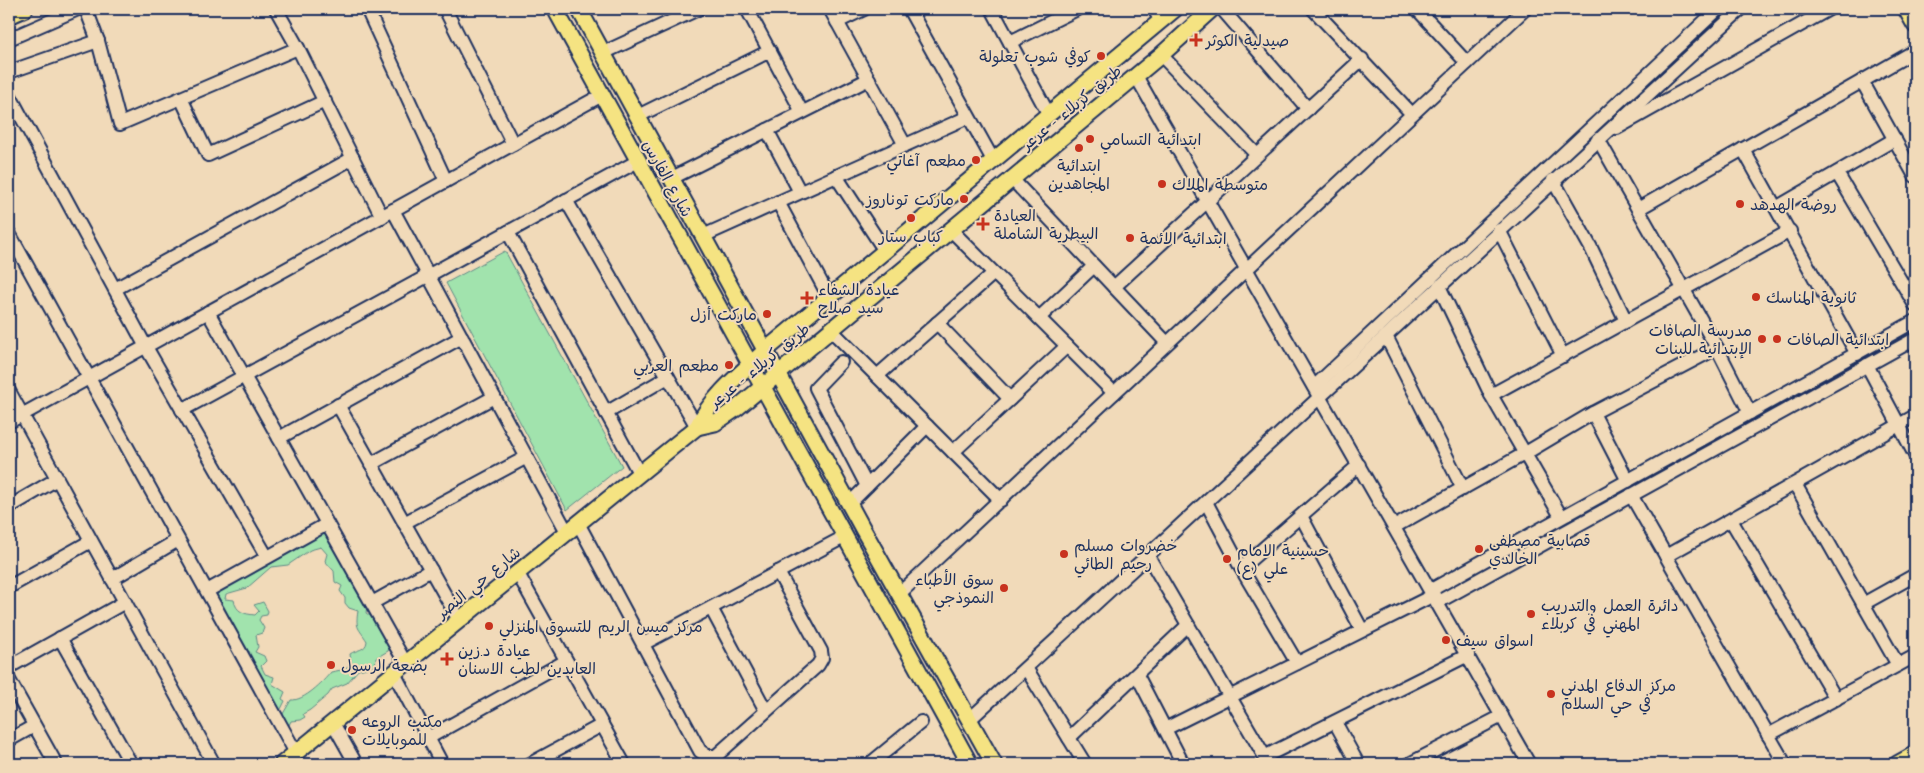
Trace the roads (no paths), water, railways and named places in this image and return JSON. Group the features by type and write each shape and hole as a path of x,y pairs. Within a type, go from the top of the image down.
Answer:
{"main road":[{"path":"9,16 25,9"},
{"name":"شارع الفارس","path":"555,9 795,449 970,764"},
{"name":"شارع الفارس","path":"579,9 849,504 994,764"},
{"name":"طريق كربلاء - عرعر","path":"697,427 705,411 766,350 1050,114 1157,15 1175,9"},
{"name":"طريق كربلاء - عرعر","path":"697,427 715,424 762,387 1161,55 1212,9"},
{"path":"1906,9 1915,25"},
{"path":"728,325 736,331 742,330 751,323 768,338 775,339 783,336"},
{"path":"793,401 790,378 802,353"},
{"name":"شارع حي النصر","path":"282,764 697,427"},
{"path":"795,449 796,440 803,435 807,435 814,440"},
{"path":"1896,764 1915,754"}],"street":[{"path":"9,39 78,9"},
{"path":"86,9 98,40 120,124 298,48"},
{"path":"276,9 298,48 353,158 428,276 527,457 573,527 644,644 700,751 707,756 716,756 818,665 822,658 778,572"},
{"path":"367,9 446,181"},
{"path":"445,9 513,144"},
{"path":"603,53 698,9"},
{"path":"748,9 802,112"},
{"path":"830,9 905,146"},
{"path":"837,22 864,9"},
{"path":"909,9 993,160"},
{"path":"992,9 1050,114"},
{"path":"1222,9 1308,109"},
{"path":"1314,9 1412,114"},
{"path":"1417,9 1467,63"},
{"path":"899,594 1525,9"},
{"path":"969,720 1206,502 1490,220 1718,9"},
{"path":"1318,392 1386,336 1553,180 1741,9"},
{"path":"1598,139 1829,9"},
{"path":"1010,42 1070,10"},
{"path":"9,72 98,40"},
{"path":"1638,209 1915,50"},
{"path":"638,116 770,51"},
{"path":"1161,55 1257,155"},
{"path":"1114,287 1362,59"},
{"path":"1136,76 1360,465 1528,764"},
{"path":"672,178 868,79"},
{"path":"1862,81 1915,176"},
{"path":"9,94 146,347 267,557"},
{"path":"9,422 602,95"},
{"path":"181,98 208,155 325,101"},
{"path":"703,236 968,117"},
{"path":"767,130 800,192"},
{"path":"1598,139 1717,348 1750,413"},
{"path":"1776,208 1895,139"},
{"path":"1743,149 1857,354"},
{"path":"115,288 353,158"},
{"path":"182,410 638,161"},
{"path":"1837,173 1915,305"},
{"path":"836,176 885,251"},
{"path":"1011,178 1167,343"},
{"path":"1553,180 1591,248 1626,321"},
{"path":"566,200 697,427"},
{"path":"778,202 829,297"},
{"path":"950,229 1114,393"},
{"path":"1499,230 1562,356"},
{"path":"1491,395 1790,231"},
{"path":"508,232 638,473"},
{"path":"9,233 296,753"},
{"path":"1039,318 1094,266"},
{"path":"878,376 994,273"},
{"path":"1439,286 1491,395 1560,513"},
{"path":"208,312 372,603 428,738 442,764"},
{"path":"1165,729 1434,595 1447,581 1915,322"},
{"path":"937,324 1010,399"},
{"path":"831,330 1001,500"},
{"path":"1386,336 1463,489"},
{"path":"279,438 462,337"},
{"path":"1434,595 1452,594 1915,339"},
{"path":"954,452 1067,346"},
{"path":"1394,526 1463,489 1593,413 1717,348"},
{"path":"841,362 816,388 867,486"},
{"path":"1867,365 1915,455"},
{"path":"606,413 668,376"},
{"path":"9,391 214,764"},
{"path":"371,464 494,396"},
{"path":"338,405 459,620"},
{"path":"1593,413 1628,481"},
{"path":"1666,556 1915,416"},
{"path":"849,504 928,426"},
{"path":"1698,442 1696,446 1697,452 1704,455"},
{"path":"1686,448 1693,452 1692,462"},
{"path":"404,523 527,457"},
{"path":"1241,568 1360,465"},
{"path":"9,507 57,479"},
{"path":"1795,484 1898,665"},
{"path":"1631,496 1785,764"},
{"path":"1206,502 1241,568 1296,663"},
{"path":"1301,516 1362,630"},
{"path":"1731,520 1836,698"},
{"path":"207,591 327,524"},
{"path":"644,644 844,536"},
{"path":"112,578 178,540"},
{"path":"9,587 92,541"},
{"path":"1148,556 1266,761 1335,722 1468,655"},
{"path":"372,603 430,570"},
{"path":"518,572 624,764"},
{"path":"1863,604 1915,575"},
{"path":"1447,581 1445,588 1452,594"},
{"path":"9,667 125,602"},
{"path":"711,608 766,711"},
{"path":"1070,738 1188,625"},
{"path":"60,638 131,764"},
{"path":"1768,735 1915,656"},
{"path":"428,738 566,661"},
{"path":"1026,668 1085,764"},
{"path":"1137,675 1184,764"},
{"path":"9,680 56,764"},
{"path":"1409,764 1502,716"},
{"path":"870,764 921,722"},
{"path":"1335,722 1358,764"},
{"path":"333,723 356,764"},
{"path":"530,764 602,725"},
{"path":"9,740 34,726"}],"place":[{"name":"صيدلية الكوثر","path":"1196,40"},
{"name":"كوفي شوب تعلولة","path":"1101,56"},
{"name":"ابتدائية التسامي","path":"1090,139"},
{"name":"ابتدائية المجاهدين","path":"1079,148"},
{"name":"مطعم آغاتي","path":"976,160"},
{"name":"متوسطة الملاك","path":"1162,184"},
{"name":"ماركت توناروز","path":"964,199"},
{"name":"روضة الهدهد","path":"1740,204"},
{"name":"كباب ستار","path":"911,218"},
{"name":"العيادة البيطرية الشاملة","path":"983,224"},
{"name":"ابتدائية الائمة","path":"1130,238"},
{"name":"ثانوية المناسك","path":"1756,297"},
{"name":"عيادة الشفاء سيد صلاح","path":"807,298"},
{"name":"ماركت أزل","path":"767,314"},
{"name":"مدرسة الصافات الإبتدائية للبنات","path":"1762,339"},
{"name":"ابتدائية الصافات","path":"1777,339"},
{"name":"مطعم العربي","path":"729,365"},
{"name":"قصابية مصطفى الخالدي","path":"1479,549"},
{"name":"خضروات مسلم رحيم الطائي","path":"1064,554"},
{"name":"حسينية الامام علي (ع)","path":"1227,559"},
{"name":"سوق الأطباء النموذجي","path":"1004,588"},
{"name":"دائرة العمل والتدريب المهني في كربلاء","path":"1531,614"},
{"name":"مركز ميس الريم للتسوق المنزلي","path":"489,626"},
{"name":"اسواق سيف","path":"1446,640"},
{"name":"عيادة د.زين العابدين لطب الاسنان","path":"447,659"},
{"name":"بضعة الرسول","path":"331,665"},
{"name":"مركز الدفاع المدني في حي السلام","path":"1551,694"},
{"name":"مكتب الروعه للموبايلات","path":"352,730"}]}
